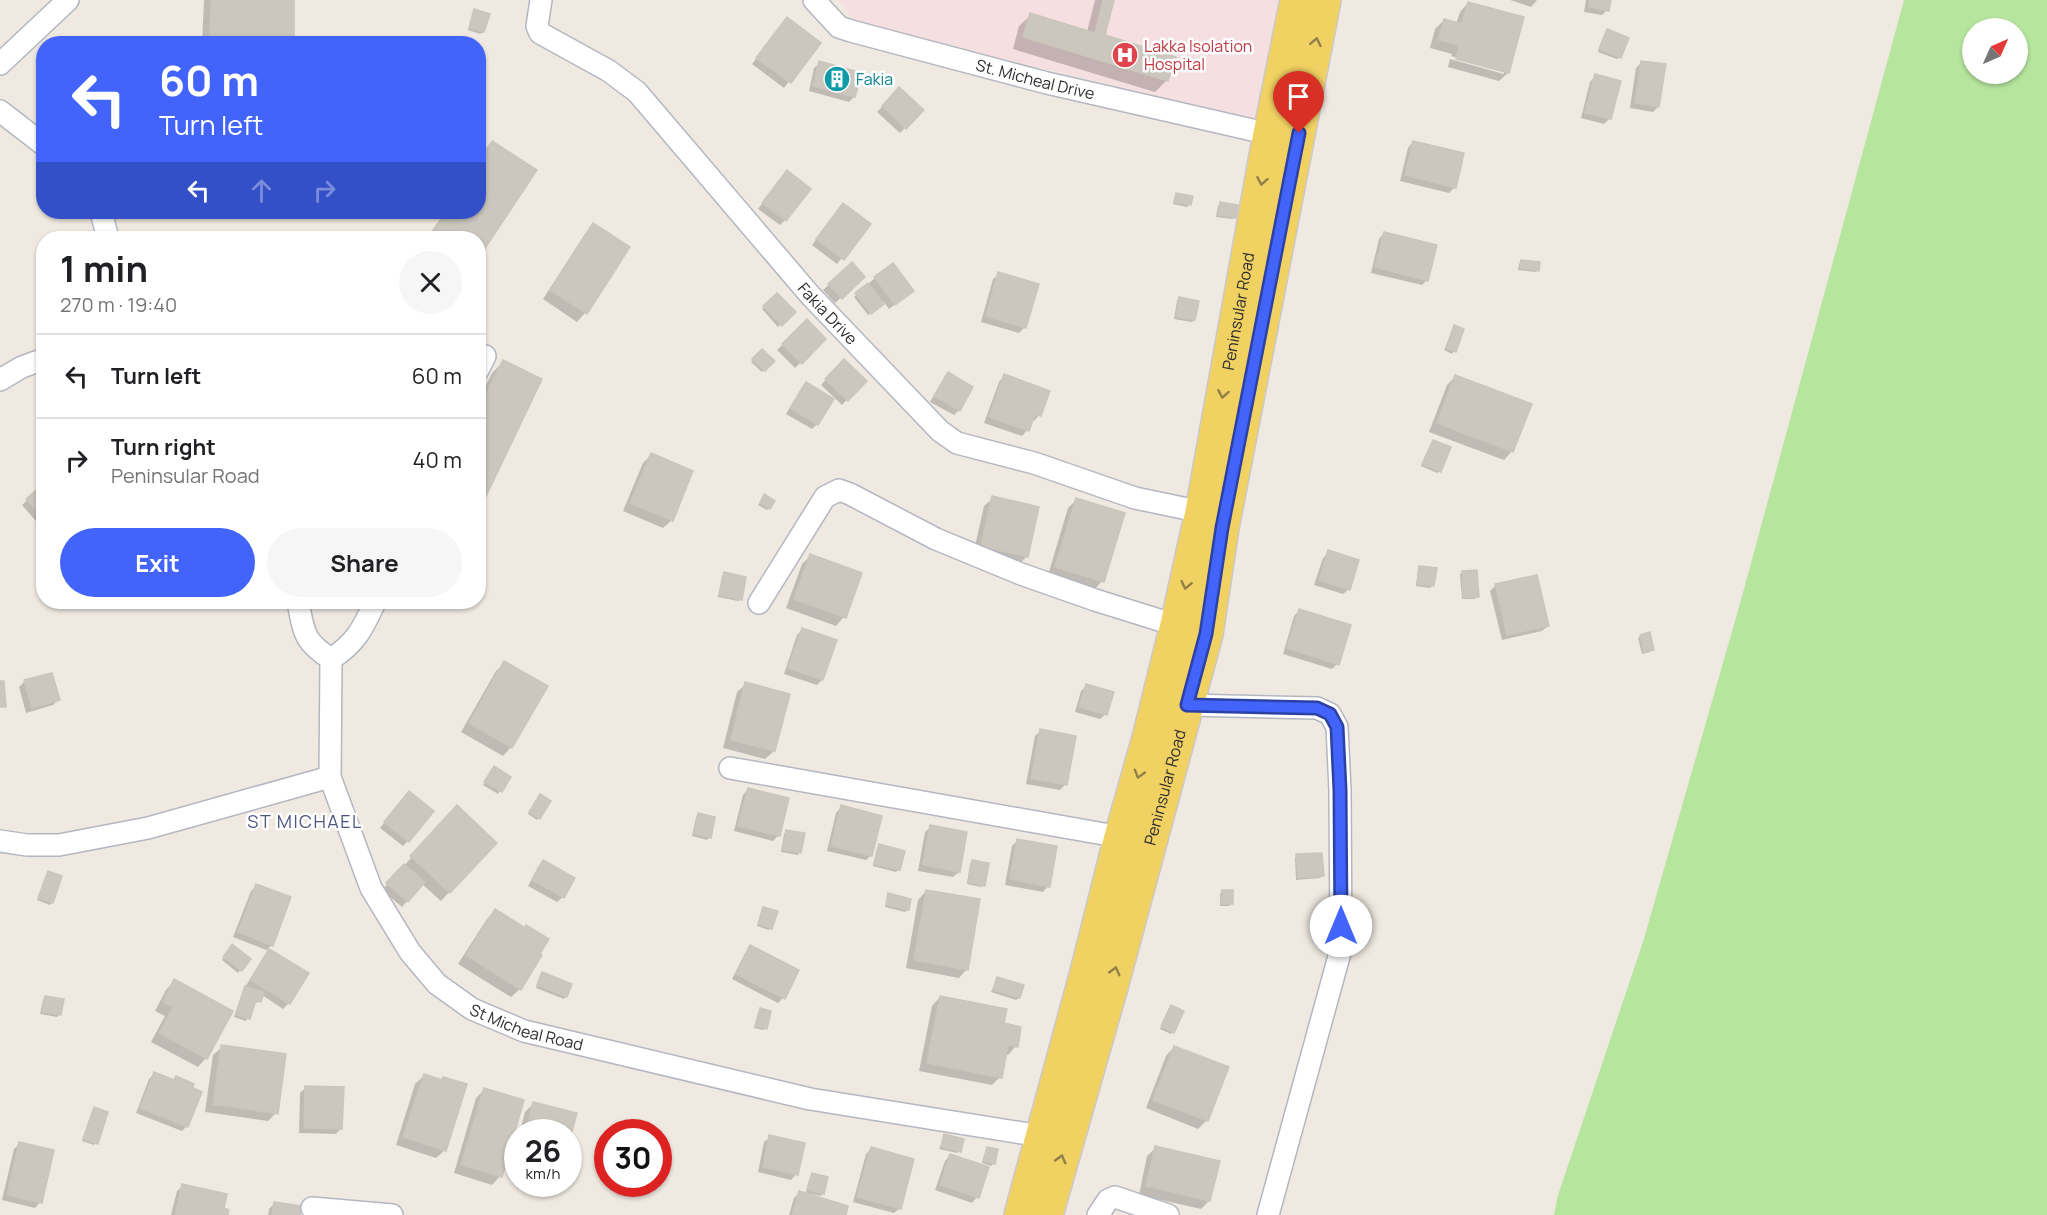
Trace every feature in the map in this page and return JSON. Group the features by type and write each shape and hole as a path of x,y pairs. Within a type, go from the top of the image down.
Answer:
{"main road":[{"name":"Peninsular Road","path":"1046,1215 1111,987 1187,705 1202,512 1270,134 1297,0"},
{"name":"Peninsular Road","path":"1021,1215 1149,738 1192,630 1222,528 1324,0"}],"street":[{"path":"0,64 68,0"},
{"name":"Fakia Drive","path":"541,0 537,26 540,33 609,71 637,92 810,295 940,431 957,443 1034,463 1135,498 1202,512"},
{"name":"St. Micheal Drive","path":"814,0 839,27 851,31 1047,83 1270,134"},
{"path":"0,111 36,139"},
{"path":"0,380 21,367 36,362"},
{"path":"759,603 825,496 839,490 947,544 1021,574 1192,630"},
{"path":"299,609 304,634 316,650 331,659 346,650 362,630 372,609"},
{"name":"St Micheal Road","path":"331,659 330,777 371,888 410,952 437,984 472,1009 524,1032 810,1099 1041,1136"},
{"path":"1187,705 1317,708 1330,714 1337,727 1340,790 1341,948 1268,1215"},
{"path":"730,768 1121,837"},
{"path":"0,841 27,845 59,845 148,828 330,777"},
{"path":"1098,1215 1108,1200 1115,1197 1168,1215"},
{"path":"312,1208 392,1215"}],"shaded area":[{"name":"Lakka Isolation Hospital","path":"839,0 1282,0 1255,119 857,24"}],"green space":[{"path":"1904,0 2047,0 2047,1215 1554,1215 1558,1195 1643,942 1741,600"}],"building":[{"path":"211,0 294,0 294,36 210,36"},
{"path":"1103,0 1114,0 1105,35 1176,57 1168,81 1023,37 1030,13 1095,33"},
{"path":"1590,0 1611,0 1609,11 1589,7"},
{"path":"1468,2 1524,17 1509,73 1456,59 1459,45 1438,40 1444,19 1462,24"},
{"path":"474,9 490,14 484,32 469,28"},
{"path":"787,17 821,43 791,83 756,58"},
{"path":"1607,29 1629,38 1621,58 1599,49"},
{"name":"Fakia","path":"819,61 862,73 855,97 813,86"},
{"path":"1641,61 1666,64 1659,107 1635,103"},
{"path":"1595,74 1621,81 1611,119 1585,113"},
{"path":"899,87 924,110 906,129 882,106"},
{"path":"492,141 537,170 486,247 486,231 434,231 442,219 486,219 486,150"},
{"path":"1413,141 1464,153 1456,188 1405,175"},
{"path":"787,170 811,189 786,221 762,203"},
{"path":"1176,193 1193,196 1191,205 1174,202"},
{"path":"1220,202 1238,205 1236,218 1218,215"},
{"path":"843,203 871,224 844,260 816,239"},
{"path":"593,223 630,247 587,314 550,290"},
{"path":"1384,232 1437,245 1428,281 1375,267"},
{"path":"1521,260 1540,262 1539,271 1520,268"},
{"path":"852,262 865,277 842,299 828,284"},
{"path":"893,263 914,291 895,305 874,277"},
{"path":"998,272 1039,284 1026,328 986,316"},
{"path":"868,283 884,304 871,314 855,293"},
{"path":"777,293 796,312 782,326 763,306"},
{"path":"1179,297 1199,301 1195,320 1176,317"},
{"path":"807,319 826,339 802,364 782,344"},
{"path":"1454,325 1464,329 1456,352 1446,348"},
{"path":"762,349 775,361 765,371 752,359"},
{"path":"844,359 867,381 848,401 825,379"},
{"path":"503,360 542,379 486,496 486,395"},
{"path":"948,372 973,387 960,411 934,396"},
{"path":"1004,374 1050,391 1041,416 1035,414 1029,431 989,417"},
{"path":"1455,375 1532,404 1513,452 1437,423"},
{"path":"806,382 834,399 818,425 790,408"},
{"path":"1433,440 1451,447 1441,472 1422,464"},
{"path":"651,453 693,471 673,521 630,503"},
{"path":"36,490 36,510 26,499"},
{"path":"764,494 775,501 770,509 760,503"},
{"path":"992,496 1039,507 1028,557 981,546"},
{"path":"1076,498 1125,513 1104,582 1055,567"},
{"path":"1328,550 1359,560 1350,590 1319,580"},
{"path":"810,554 862,573 846,618 794,599"},
{"path":"1419,566 1437,568 1434,586 1417,584"},
{"path":"1477,570 1479,597 1463,598 1462,571"},
{"path":"724,572 746,577 742,600 719,595"},
{"path":"1537,575 1549,626 1507,635 1495,584"},
{"path":"1299,609 1351,625 1339,665 1287,648"},
{"path":"802,628 837,640 823,680 788,668"},
{"path":"1650,632 1654,650 1644,652 1640,635"},
{"path":"504,661 548,686 512,748 469,723"},
{"path":"52,673 60,700 32,708 24,680"},
{"path":"0,681 4,681 6,707 0,707"},
{"path":"745,682 790,694 775,751 731,740"},
{"path":"1086,684 1114,692 1107,715 1079,707"},
{"path":"1040,729 1076,736 1067,785 1031,779"},
{"path":"494,766 511,777 502,792 484,782"},
{"path":"748,788 789,798 780,836 738,826"},
{"path":"409,791 434,811 409,842 384,822"},
{"path":"540,794 551,801 540,819 529,812"},
{"path":"457,805 497,843 450,893 410,856"},
{"path":"841,805 882,816 872,856 831,846"},
{"path":"698,813 715,817 711,838 694,834"},
{"path":"930,825 967,832 960,872 923,865"},
{"path":"786,830 805,833 801,853 782,850"},
{"path":"1017,839 1057,846 1050,887 1010,879"},
{"path":"879,844 905,851 900,870 874,864"},
{"path":"1322,853 1324,876 1298,878 1296,854"},
{"path":"543,860 575,878 564,898 532,880"},
{"path":"972,860 989,863 985,886 968,882"},
{"path":"404,864 425,882 408,902 386,883"},
{"path":"48,871 62,876 53,903 38,898"},
{"path":"256,884 291,897 273,946 238,932"},
{"path":"926,890 980,899 968,970 914,960"},
{"path":"1222,890 1233,890 1233,904 1221,904"},
{"path":"888,893 911,899 909,910 886,905"},
{"path":"763,907 778,911 772,929 758,924"},
{"path":"495,909 525,928 526,925 549,939 521,990 466,955"},
{"path":"232,944 251,959 242,971 223,957"},
{"path":"750,945 799,970 785,999 736,974"},
{"path":"269,949 309,973 290,1004 250,980"},
{"path":"542,972 572,984 567,997 537,985"},
{"path":"997,977 1024,985 1020,998 993,990"},
{"path":"174,979 233,1011 207,1059 159,1033 173,1007 163,1002"},
{"path":"245,986 264,992 261,1002 256,1000 250,1019 236,1015"},
{"path":"45,996 64,999 61,1015 42,1012"},
{"path":"940,996 1007,1009 1004,1023 1021,1027 1018,1047 1008,1045 1002,1078 927,1063"},
{"path":"1171,1005 1184,1011 1174,1033 1161,1026"},
{"path":"760,1008 771,1011 767,1029 755,1026"},
{"path":"221,1045 286,1054 278,1114 213,1104"},
{"path":"1174,1046 1229,1067 1208,1121 1153,1100"},
{"path":"154,1072 174,1080 176,1076 194,1084 193,1088 202,1092 188,1127 140,1108"},
{"path":"424,1074 467,1084 446,1151 403,1137"},
{"path":"305,1086 344,1087 342,1129 304,1128"},
{"path":"484,1088 524,1100 519,1119 504,1119 502,1177 461,1165"},
{"path":"533,1102 577,1113 575,1119 529,1119"},
{"path":"94,1107 108,1112 98,1144 83,1139"},
{"path":"944,1134 964,1139 961,1152 941,1147"},
{"path":"769,1135 805,1143 798,1175 763,1167"},
{"path":"19,1142 54,1150 42,1203 7,1195"},
{"path":"1155,1146 1220,1161 1210,1201 1146,1186"},
{"path":"871,1147 914,1159 901,1209 857,1197"},
{"path":"987,1147 998,1149 995,1164 983,1161"},
{"path":"950,1154 989,1167 979,1198 940,1185"},
{"path":"812,1173 828,1177 824,1194 807,1190"},
{"path":"182,1184 227,1194 224,1208 229,1210 228,1215 175,1215"},
{"path":"799,1191 848,1206 846,1215 792,1215"},
{"path":"274,1202 301,1206 300,1215 272,1215"}],"place":[{"name":"Lakka Isolation Hospital","path":"1125,55"},
{"name":"Fakia","path":"837,79"}],"district":[{"name":"ST MICHAEL","path":"305,822"}],"route":[{"path":"1299,133 1222,528 1206,634 1187,705 1317,708 1330,714 1337,727 1341,926"}]}
